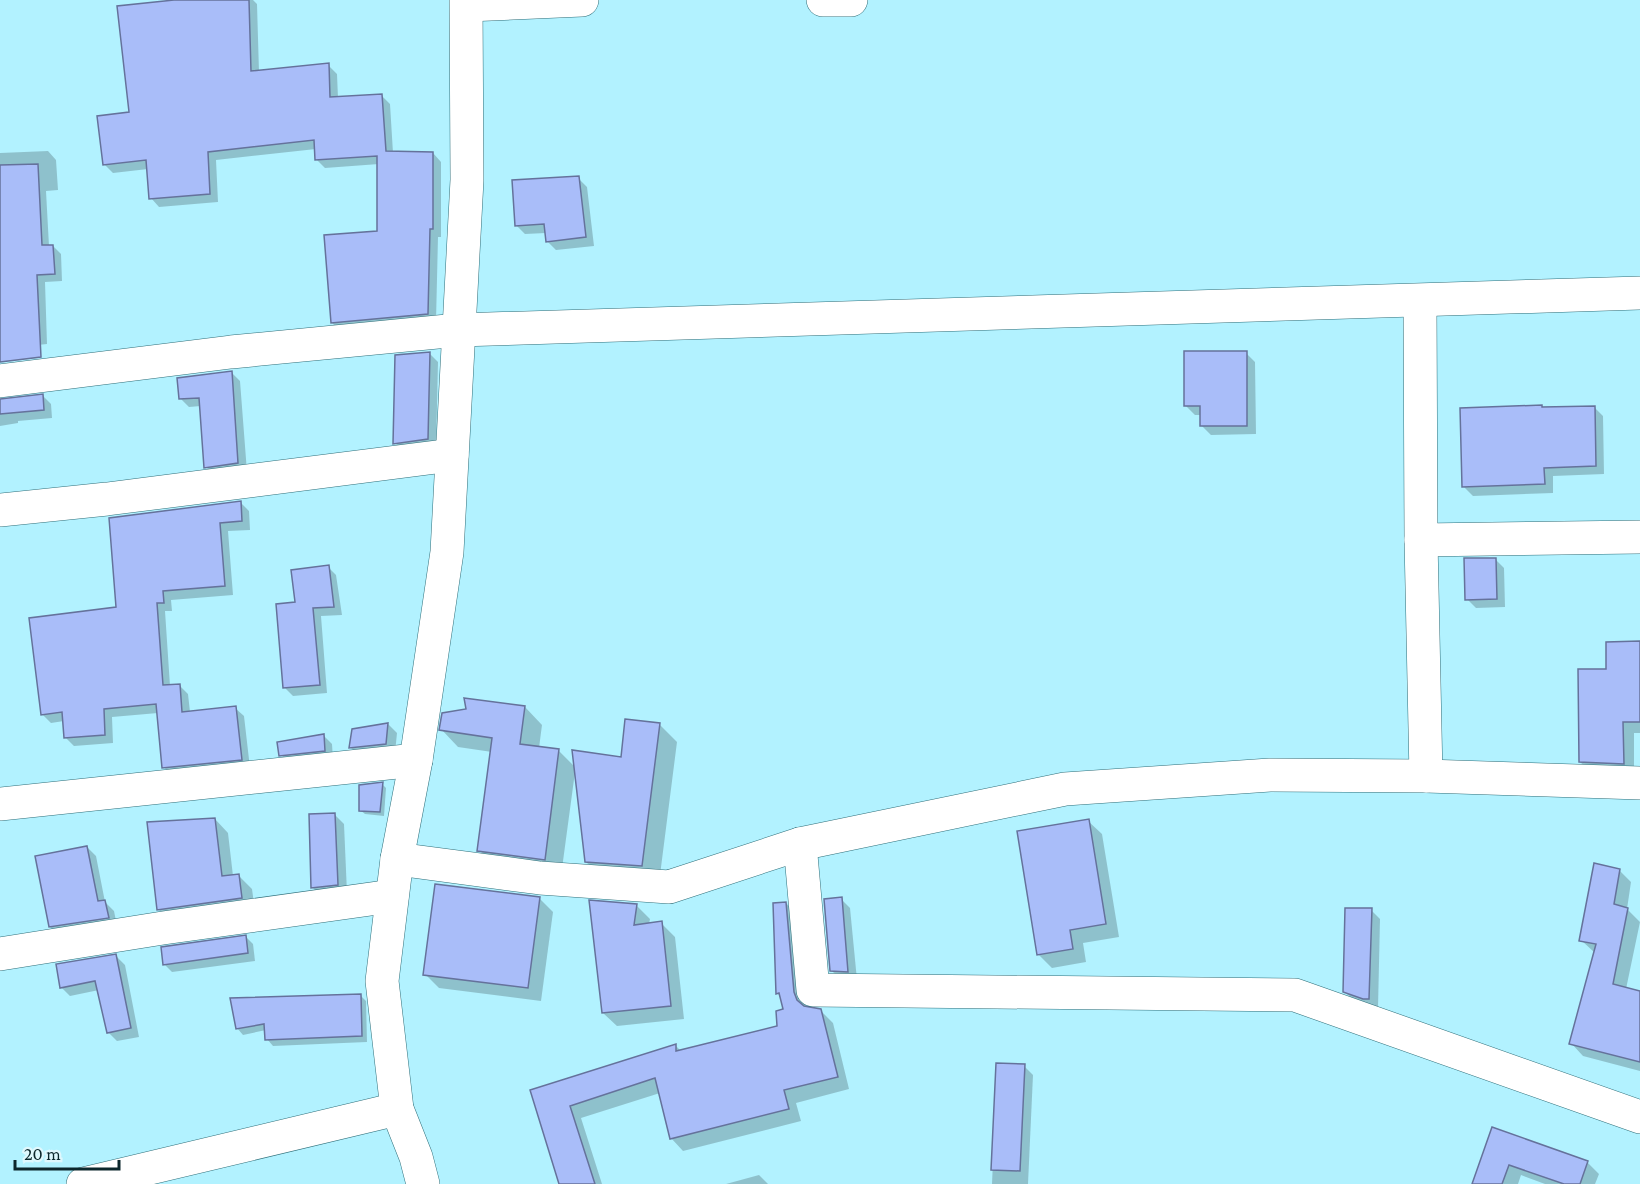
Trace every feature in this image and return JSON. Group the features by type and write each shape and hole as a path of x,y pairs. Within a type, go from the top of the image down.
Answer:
{"street":[{"path":"423,1184 416,1157 397,1109 382,981 397,859 416,760 447,552 468,180 466,3 582,0"},
{"path":"823,0 851,0"},
{"path":"0,381 231,352 458,330 1640,293"},
{"path":"1420,301 1426,776"},
{"path":"0,510 118,498 452,455"},
{"path":"1422,540 1640,537"},
{"path":"0,804 416,760"},
{"path":"397,859 540,878 669,887 800,844 1065,789 1270,775 1426,776 1640,783"},
{"path":"800,844 813,990 1295,995 1640,1117"},
{"path":"0,954 163,928 392,896"},
{"path":"83,1184 397,1109"}],"building":[{"path":"174,0 249,0 251,71 329,63 330,97 382,94 386,151 433,152 433,229 430,229 428,314 331,323 324,235 377,231 377,156 315,160 314,140 208,152 210,194 149,199 146,160 103,165 97,116 129,112 117,6"},
{"path":"38,164 42,245 53,245 55,274 37,275 41,357 0,362 0,165"},
{"path":"579,176 586,237 546,242 544,224 515,226 512,180"},
{"path":"1184,351 1247,351 1247,426 1200,426 1200,406 1184,406"},
{"path":"430,352 428,439 393,444 395,355"},
{"path":"232,371 238,463 204,468 199,398 179,399 177,378"},
{"path":"43,394 44,410 0,414 0,399"},
{"path":"1542,405 1542,407 1595,406 1596,466 1544,468 1545,484 1462,487 1460,408"},
{"path":"241,501 242,521 220,523 225,586 163,591 164,603 157,603 163,685 180,684 182,712 236,706 242,760 162,768 156,704 104,709 105,735 64,738 62,712 41,715 29,618 116,607 109,518"},
{"path":"1464,558 1496,558 1497,599 1465,600"},
{"path":"329,565 334,607 313,608 320,685 283,688 276,604 295,602 291,570"},
{"path":"1640,641 1640,722 1623,722 1624,764 1579,762 1578,669 1606,669 1606,642"},
{"path":"464,698 525,706 520,744 559,749 545,860 477,851 492,738 439,730 442,713 466,709"},
{"path":"625,719 660,723 642,866 585,862 572,750 621,757"},
{"path":"388,723 386,744 349,748 352,729"},
{"path":"324,734 325,751 279,756 277,742"},
{"path":"383,782 380,812 359,811 359,785"},
{"path":"335,813 338,885 311,888 309,814"},
{"path":"215,818 222,876 239,874 242,898 157,910 147,822"},
{"path":"1089,819 1106,924 1070,930 1073,949 1037,955 1017,831"},
{"path":"87,846 98,901 105,900 109,918 49,927 35,856"},
{"path":"1594,863 1620,869 1614,904 1628,908 1613,984 1640,991 1640,1062 1569,1044 1596,944 1579,941"},
{"path":"435,884 540,897 528,988 423,975"},
{"path":"842,897 848,972 830,971 824,899"},
{"path":"589,900 637,904 634,925 662,921 671,1006 602,1013"},
{"path":"786,902 794,992 797,1000 804,1006 821,1009 838,1077 784,1090 789,1109 670,1139 655,1078 570,1106 595,1184 559,1184 530,1090 676,1044 676,1051 777,1026 776,1011 783,1009 779,993 776,994 773,903"},
{"path":"1345,908 1372,908 1369,999 1343,992"},
{"path":"246,935 248,953 163,965 161,947"},
{"path":"116,954 131,1028 107,1033 95,981 60,988 56,964"},
{"path":"361,994 362,1036 265,1040 264,1024 236,1029 230,998"},
{"path":"996,1063 1025,1064 1020,1171 991,1170"},
{"path":"1492,1127 1588,1161 1580,1184 1564,1184 1509,1165 1502,1184 1472,1184"}]}
